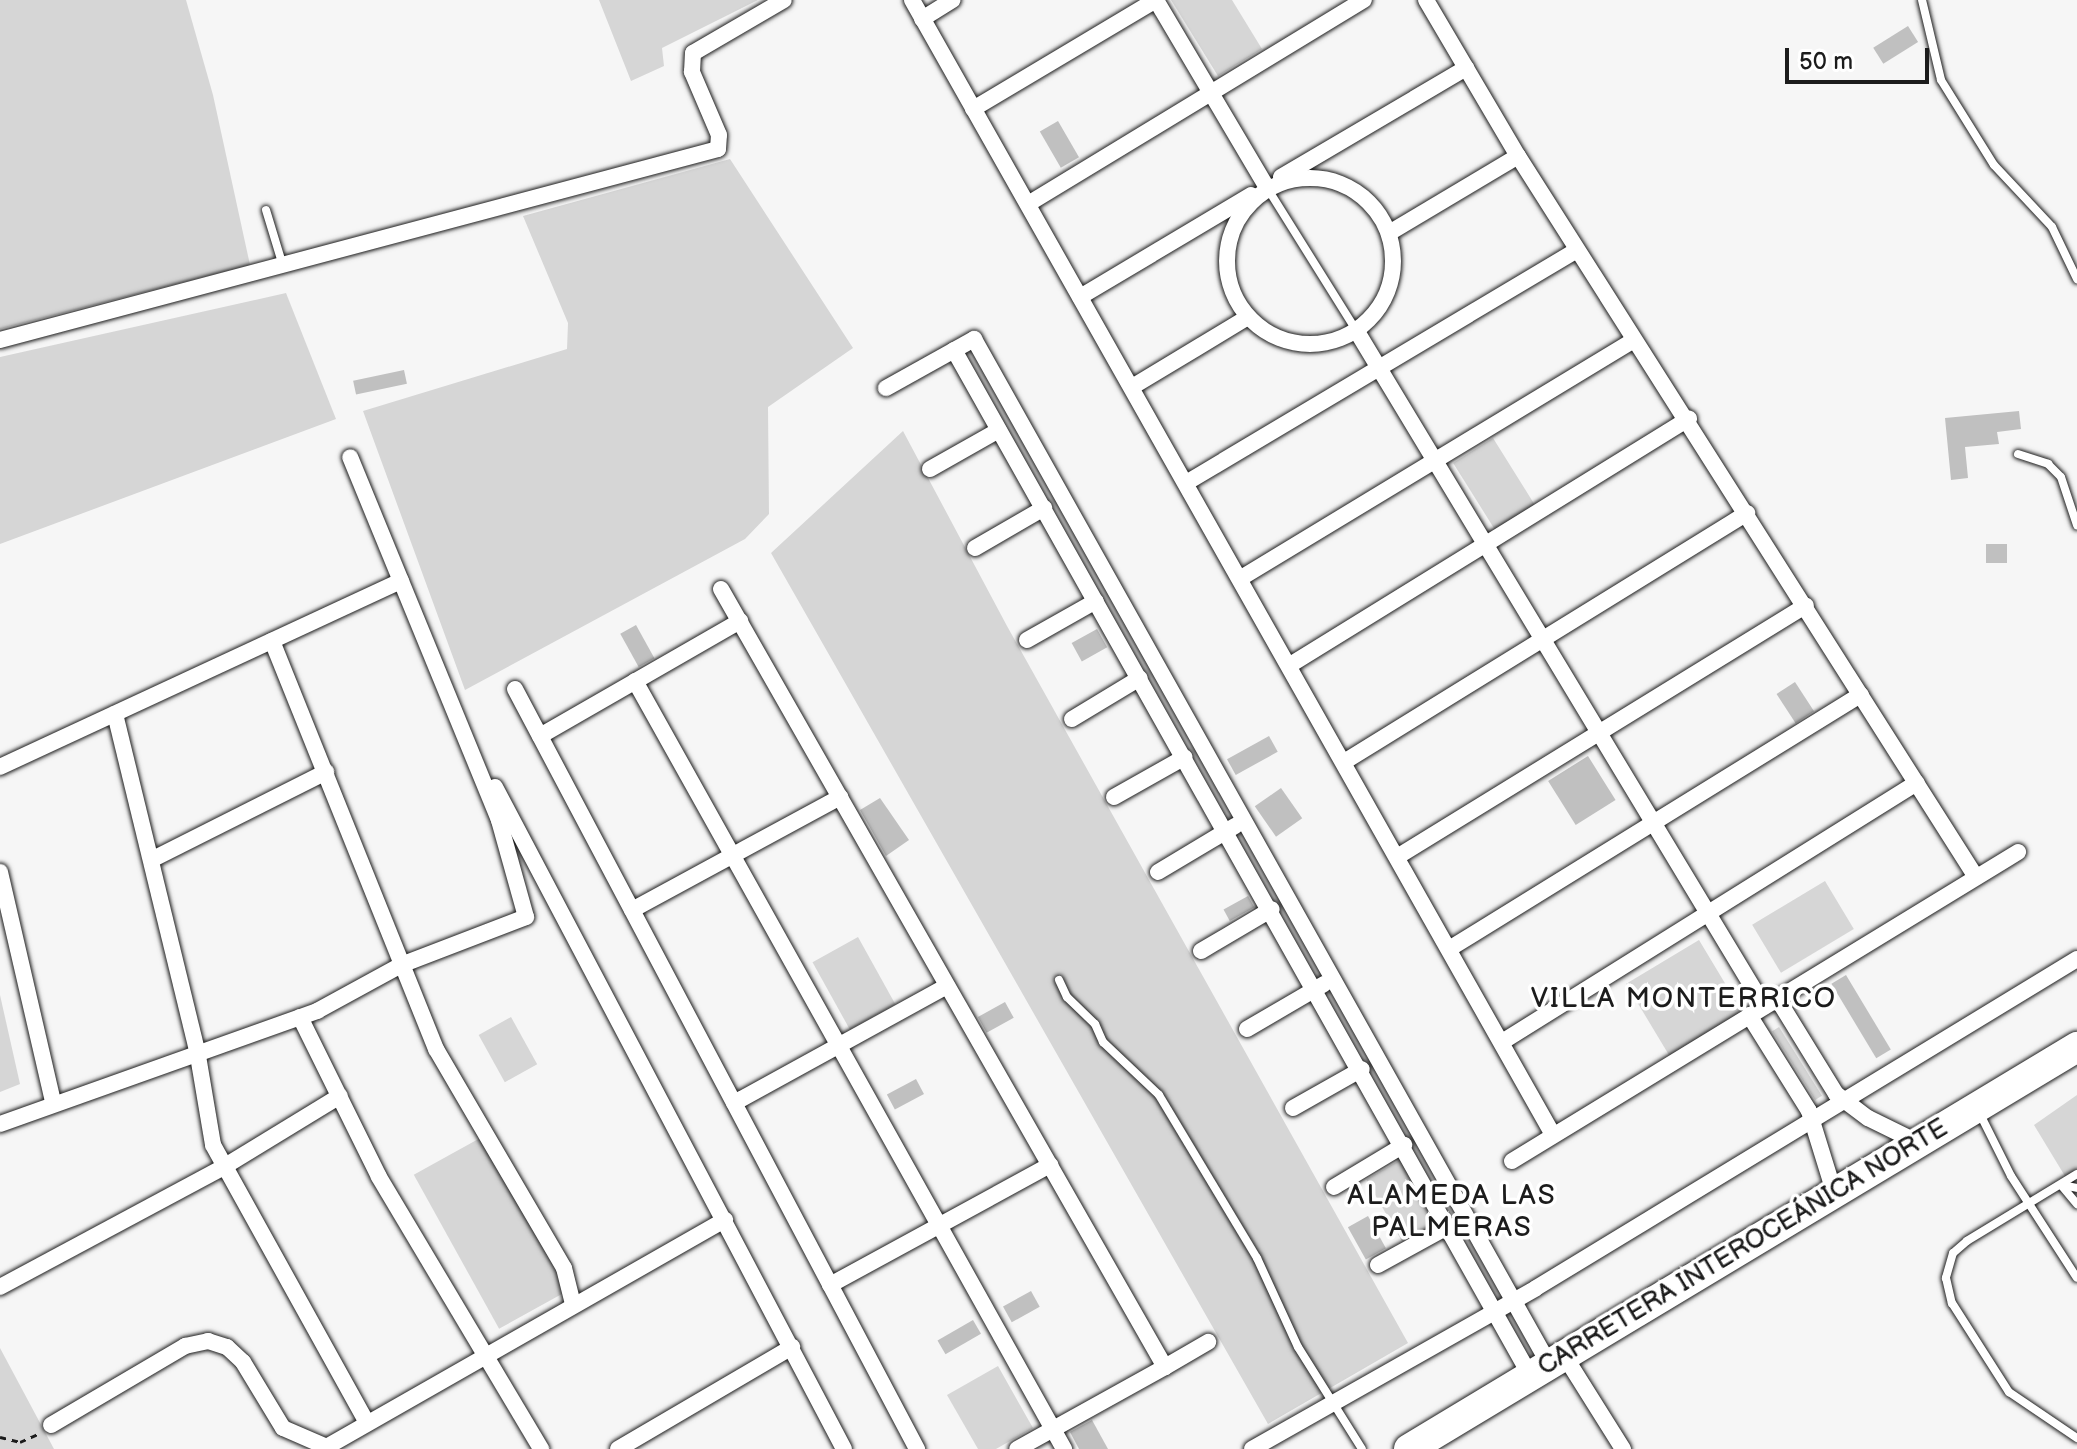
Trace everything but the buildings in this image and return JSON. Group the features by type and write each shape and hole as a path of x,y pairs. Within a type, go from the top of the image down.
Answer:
{"highway":[{"name":"CARRETERA INTEROCEÁNICA NORTE","path":"1409,1449 2077,1047"}],"street":[{"path":"0,340 718,149 719,135 692,72 693,53 784,0"},
{"path":"912,0 1553,1135"},
{"path":"922,19 952,0"},
{"path":"973,109 1156,0 1266,186"},
{"path":"1028,204 1364,0"},
{"path":"1426,0 1518,156 1634,340 1689,419 1976,877"},
{"path":"1080,297 1466,68"},
{"path":"1389,233 1518,156"},
{"path":"1325,179 1350,188 1371,204 1389,233 1393,277 1384,302 1356,330 1319,344 1293,343 1266,333 1248,317 1231,288 1226,260 1232,232 1266,186 1325,179"},
{"path":"1186,483 1577,250"},
{"path":"1132,387 1248,317"},
{"path":"1356,330 1540,641 1764,1007 1812,1118 1834,1192"},
{"path":"886,388 974,339 1336,978 1548,1365"},
{"path":"1241,578 1634,340"},
{"path":"954,350 1317,988 1496,1312 1623,1449"},
{"path":"1290,665 1689,419"},
{"path":"930,469 999,430"},
{"path":"0,1124 197,1050 300,1017 401,965 526,917 499,820 350,457"},
{"path":"975,548 1044,508"},
{"path":"1344,762 1747,513"},
{"path":"0,767 401,581"},
{"path":"721,589 1165,1367"},
{"path":"1027,640 1096,601"},
{"path":"1397,857 1806,605"},
{"path":"540,736 740,621"},
{"path":"272,641 436,1049 564,1268 573,1305"},
{"path":"1072,719 1140,678"},
{"path":"635,681 1064,1449"},
{"path":"515,689 917,1449"},
{"path":"1449,949 1861,695"},
{"path":"453,708 844,1449"},
{"path":"115,714 153,859 222,1168 367,1423"},
{"path":"1114,797 1185,757"},
{"path":"153,859 326,772"},
{"path":"1502,1042 1917,783"},
{"path":"632,910 840,797"},
{"path":"1158,872 1246,818"},
{"path":"1512,1161 2018,852"},
{"path":"0,872 53,1102"},
{"path":"1201,951 1272,909"},
{"path":"1252,1449 1496,1312 2077,959"},
{"path":"1247,1029 1336,978"},
{"path":"734,1103 947,986"},
{"path":"1764,1007 1843,1100 1917,1142"},
{"path":"300,1017 379,1177 541,1449"},
{"path":"1293,1108 1362,1069"},
{"path":"0,1287 222,1168 340,1096"},
{"path":"1334,1187 1404,1145"},
{"path":"830,1285 1050,1165"},
{"path":"51,1425 185,1346 208,1341 227,1347 243,1362 283,1428 325,1448 725,1220"},
{"path":"1378,1265 1449,1226"},
{"path":"1017,1449 1208,1342"},
{"path":"618,1449 792,1347"}],"lane":[{"path":"1922,0 1941,80 1994,165 2052,227 2077,279"},
{"path":"1266,186 1356,330"},
{"path":"266,210 283,266"},
{"path":"2018,454 2048,464 2061,477 2077,525"},
{"path":"1059,980 1067,997 1095,1024 1103,1042 1159,1095 1257,1258 1298,1347 1362,1449"},
{"path":"1977,1108 2029,1202 2077,1278"},
{"path":"2077,1174 1953,1253 1946,1278 1952,1303 2009,1392 2077,1438"},
{"path":"2061,1185 2077,1188"},
{"path":"2061,1185 2077,1204"}],"path":[{"path":"0,1437 20,1442 51,1425"}],"shaded area":[{"path":"0,0 186,0 213,95 250,265 0,329"},
{"path":"599,0 758,0 662,48 664,66 631,81"},
{"path":"1171,0 1232,0 1262,49 1218,76"},
{"path":"730,159 853,348 768,407 769,514 745,539 465,690 363,411 567,349 568,323 523,216"},
{"path":"286,293 336,419 0,544 0,357"},
{"path":"903,431 1007,626 1408,1343 1268,1424 771,553"},
{"path":"1493,438 1537,508 1497,533 1453,463"},
{"path":"1825,881 1854,929 1781,973 1752,925"},
{"path":"858,937 895,1004 850,1030 813,962"},
{"path":"1699,940 1742,1012 1669,1056 1626,984"},
{"path":"0,995 20,1084 0,1092"},
{"path":"511,1017 537,1064 505,1082 479,1035"},
{"path":"1779,1027 1822,1096 1815,1100 1772,1031"},
{"path":"2077,1095 2077,1196 2034,1125"},
{"path":"482,1137 567,1291 499,1329 414,1175"},
{"path":"1400,1160 1436,1222 1402,1242 1366,1180"},
{"path":"0,1348 54,1449 0,1449"},
{"path":"998,1366 1033,1428 996,1449 978,1449 947,1395"}],"district":[{"name":"VILLA MONTERRICO","path":"1684,999"},
{"name":"ALAMEDA LAS PALMERAS","path":"1452,1212"}]}
